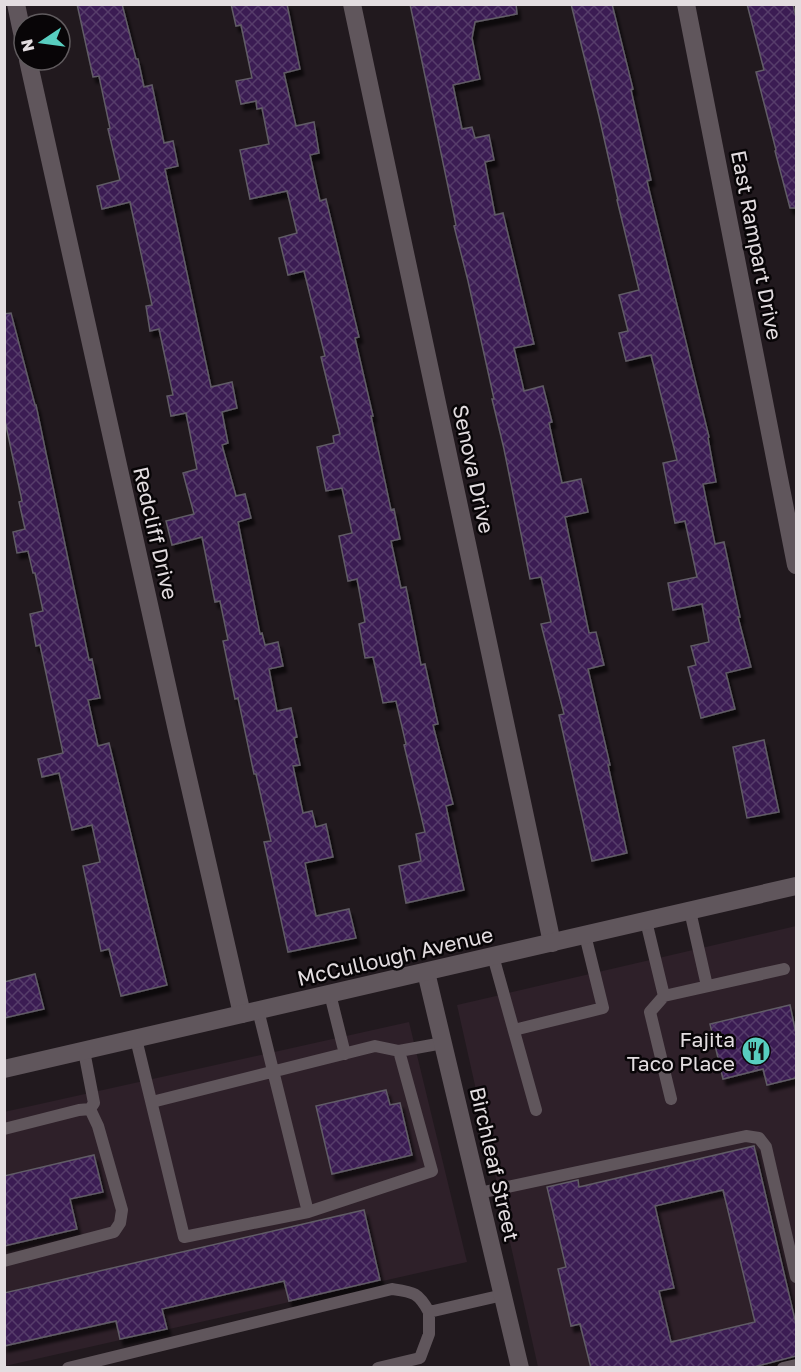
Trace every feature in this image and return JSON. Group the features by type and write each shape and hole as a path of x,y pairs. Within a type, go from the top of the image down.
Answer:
{"street":[{"name":"Senova Drive","path":"352,4 552,943"},
{"name":"East Rampart Drive","path":"686,4 796,565"},
{"name":"Redcliff Drive","path":"31,72 178,735 250,1012"},
{"name":"McCullough Avenue","path":"4,1070 796,886"},
{"name":"Birchleaf Street","path":"426,972 520,1368"}],"lane":[{"path":"690,910 707,986"},
{"path":"646,921 664,996"},
{"path":"514,1030 603,1008 585,935"},
{"path":"493,956 536,1110"},
{"path":"671,1099 650,1012 664,996 784,969"},
{"path":"330,994 345,1054"},
{"path":"250,1012 274,1072 308,1212"},
{"path":"136,1039 184,1237 308,1212 432,1171 399,1051"},
{"path":"152,1102 375,1046 399,1051 443,1043"},
{"path":"84,1051 94,1102 90,1109"},
{"path":"4,1129 90,1109"},
{"path":"4,1261 114,1232 120,1223 122,1210 98,1126 90,1109"},
{"path":"479,1193 746,1136 759,1138 766,1147 796,1276"},
{"path":"68,1368 392,1289 412,1292 423,1301 429,1312 429,1334 421,1363 378,1368"},
{"path":"429,1312 502,1295"},
{"path":"783,1368 796,1365"}],"shaded area":[{"path":"796,926 796,1367 538,1367 457,1005"},
{"path":"409,1022 467,1262 5,1366 4,1112"}],"building":[{"path":"77,4 122,4 144,87 152,85 164,143 173,141 178,166 165,169 211,387 232,382 237,408 222,412 228,443 222,445 236,496 245,494 251,518 238,522 260,634 262,633 265,645 278,642 283,666 269,669 277,711 291,708 300,765 293,766 303,813 312,811 316,827 326,824 333,857 305,863 316,916 349,909 356,938 288,952 264,842 271,841 238,698 235,699 223,641 228,640 220,601 215,602 202,537 172,545 166,521 194,514 183,473 197,469 186,413 171,416 167,396 173,395 159,329 150,331 146,306 152,305 130,202 102,209 97,186 120,180 99,76 93,77"},
{"path":"231,4 287,4 300,69 284,73 296,126 314,122 319,153 310,155 320,201 326,199 359,337 355,338 391,510 394,509 400,539 391,541 401,588 406,587 421,665 425,664 438,724 433,725 453,804 446,806 464,890 406,903 399,866 421,861 416,834 425,832 396,701 383,703 373,657 365,658 359,624 365,622 357,579 348,581 339,536 352,533 342,488 326,491 317,447 334,443 333,436 340,434 321,357 325,356 304,271 288,275 279,238 297,233 287,191 250,199 240,150 269,144 262,108 257,109 256,101 241,104 236,81 252,78 241,25 236,26"},
{"path":"410,4 516,4 517,14 475,22 472,38 480,79 453,85 462,129 472,127 475,138 489,135 494,160 485,162 495,215 503,213 534,344 514,348 524,391 543,386 552,422 549,423 562,483 581,479 588,512 565,517 589,633 596,632 604,665 588,669 627,853 592,861 559,715 564,714 541,624 551,622 541,577 530,579 492,399 494,399 454,226 456,225"},
{"path":"571,4 612,4 633,89 631,90 651,180 647,181 709,437 716,482 703,484 715,544 724,542 740,617 738,617 751,667 726,673 735,709 701,718 688,667 696,665 691,646 709,642 702,604 673,610 668,583 697,577 685,521 675,523 663,463 677,460 651,355 626,361 619,333 628,331 619,295 639,290"},
{"path":"747,4 793,4 796,17 796,208 790,208 756,72 764,70"},
{"path":"11,313 36,405 89,660 92,659 100,698 88,700 98,746 109,743 167,985 121,996 109,949 101,951 83,866 100,862 92,825 72,830 59,773 42,777 38,759 63,753 40,645 36,646 30,614 43,611 35,573 33,573 28,551 17,553 13,532 25,529 19,502 22,501 4,416 4,314"},
{"path":"764,740 779,812 747,818 733,747"},
{"path":"35,974 44,1009 4,1018 4,982"},
{"name":"Fajita Taco Place","path":"790,1005 796,1034 796,1078 767,1085 763,1069 723,1079 710,1024"},
{"path":"386,1090 390,1105 400,1103 412,1155 332,1174 316,1106"},
{"path":"754,1146 796,1324 796,1356 750,1368 591,1368 580,1324 571,1326 558,1269 566,1267 547,1187 578,1180 579,1187","holes":["723,1190 755,1322 671,1342 659,1291 674,1288 655,1206"]},
{"path":"94,1155 103,1192 70,1199 77,1229 4,1246 4,1176"},
{"path":"364,1210 380,1280 289,1301 284,1281 162,1309 167,1329 120,1339 116,1321 4,1346 4,1293"}],"place":[{"name":"Fajita Taco Place","path":"756,1051"}]}
